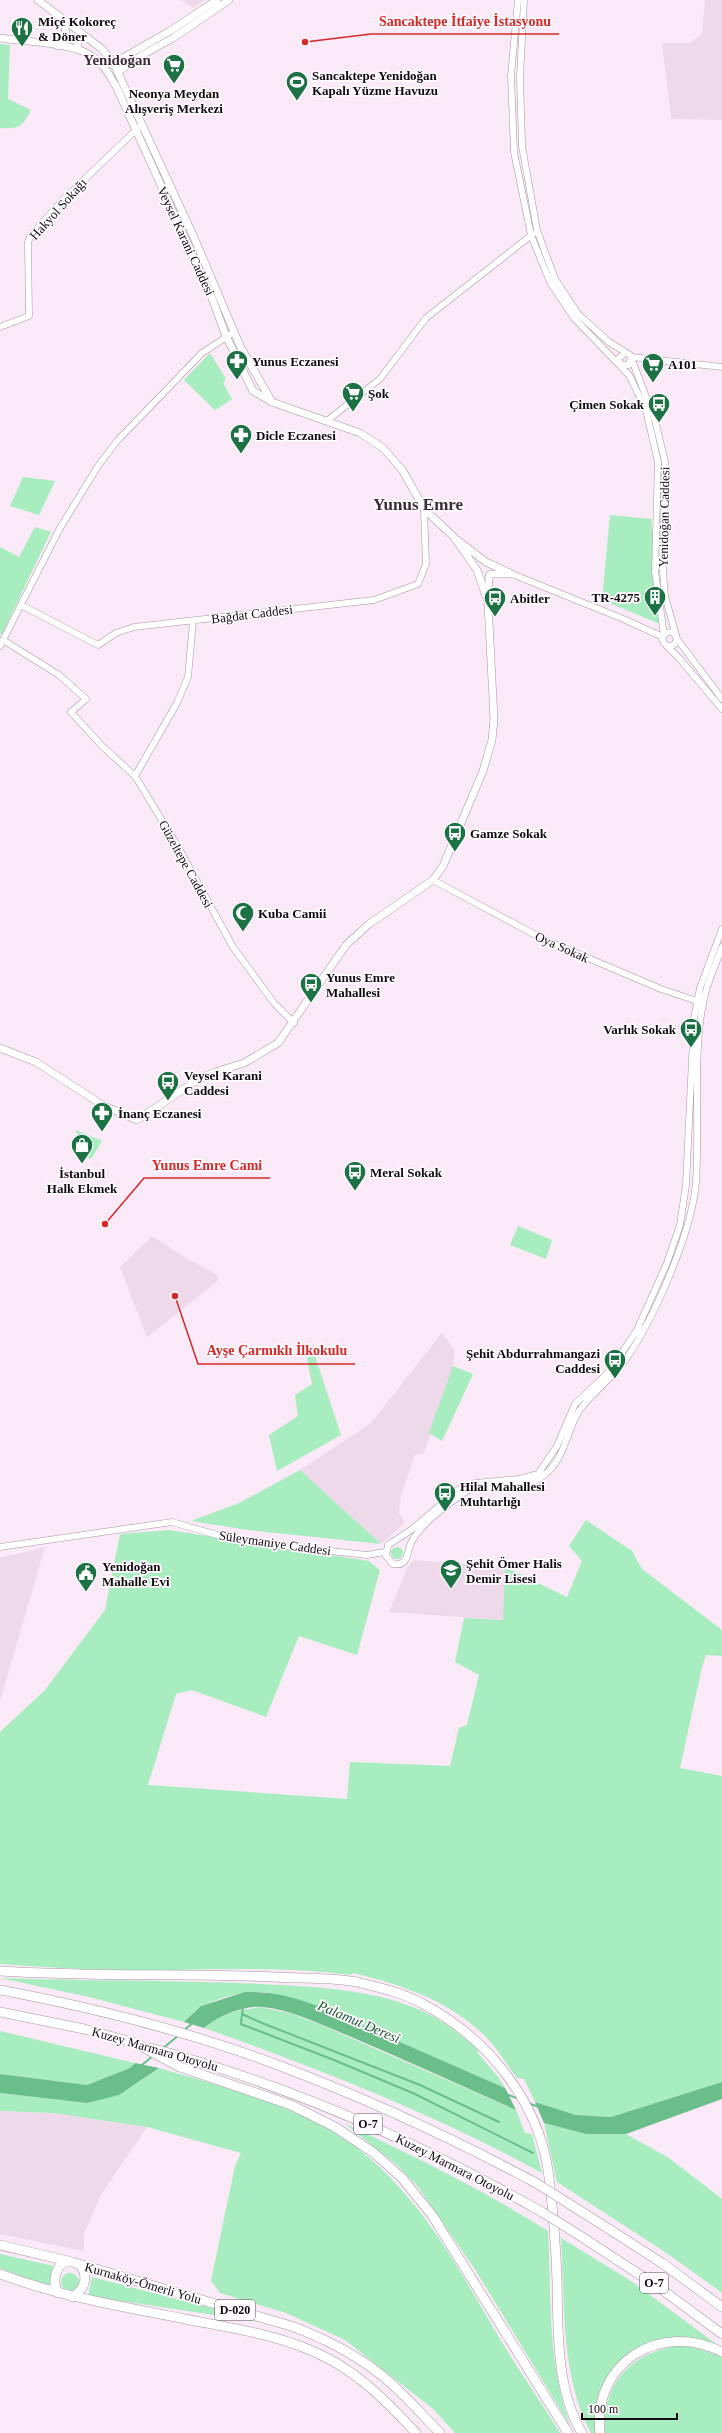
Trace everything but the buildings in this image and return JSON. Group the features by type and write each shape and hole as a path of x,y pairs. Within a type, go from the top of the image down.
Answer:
{"highway":[{"path":"0,1971 105,1975 221,1975 358,1982 419,2001 442,2014 469,2035 508,2076 527,2108 539,2135 549,2175 562,2364 568,2402 582,2433"},
{"name":"Kuzey Marmara Otoyolu","path":"0,1990 49,2000 163,2028 213,2043 282,2066 373,2103 460,2142 536,2183 662,2263 722,2307"},
{"name":"Kuzey Marmara Otoyolu","path":"0,2012 84,2029 186,2057 328,2106 438,2155 542,2212 582,2237 658,2286 722,2334"},
{"path":"135,2043 180,2067 291,2105 335,2127 374,2153 402,2178 432,2215 456,2249 568,2433"},
{"name":"Kurnaköy-Ömerli Yolu","path":"0,2245 67,2261 291,2326 322,2338 357,2357 382,2375 440,2433"},
{"path":"58,2293 55,2285 57,2272 63,2263 67,2261"},
{"path":"73,2297 78,2293 85,2282 85,2275 80,2265"},
{"name":"Kurnaköy-Ömerli Yolu","path":"0,2274 73,2297 243,2329 293,2344 330,2359 355,2376 386,2400 416,2433"},
{"path":"600,2433 598,2419 600,2407 608,2382 623,2363 643,2349 656,2344 676,2341 708,2345 722,2352"}],"main road":[{"path":"38,0 102,49 115,54 132,51"},
{"path":"108,71 113,62 155,40 217,0"},
{"path":"0,38 78,49 92,56 108,71 119,71 136,59 173,38 229,0"},
{"path":"58,46 64,39 67,30 66,23 62,19"},
{"path":"78,49 77,38 81,36 86,38"},
{"name":"Veysel Karani Caddesi","path":"102,49 119,71 142,126 193,235 234,332 262,387 272,402"},
{"path":"126,88 126,75 136,59"},
{"name":"Veysel Karani Caddesi","path":"108,71 134,131 212,298 226,336 253,391 272,402 328,420 360,434 383,448 403,471 424,509 454,537 488,563 512,574"},
{"name":"Veysel Karani Caddesi","path":"454,537 478,572 488,601"},
{"path":"490,575 493,569 488,563 479,564 478,572 485,577 490,575 512,574"},
{"name":"Veysel Karani Caddesi","path":"0,1048 36,1062 104,1106 137,1120 196,1081 215,1072 244,1063 278,1043 294,1023 346,944 369,924 433,880 443,866 456,839 483,772 492,740 494,719 488,601 490,575"}],"street":[{"path":"518,0 522,146 537,230 555,279 578,314 624,353 631,357 722,367"},
{"path":"514,152 511,76 524,0"},
{"name":"Hakyol Sokağı","path":"0,327 29,316 27,252 28,242 31,235 134,131 142,126"},
{"path":"514,152 522,146"},
{"name":"Yenidoğan Caddesi","path":"514,152 531,235 550,282 574,318 630,375 646,410 658,462 655,571 663,636"},
{"path":"328,420 380,379 426,318 466,284 537,230"},
{"path":"1,643 60,528 103,460 117,441 202,353 234,332"},
{"path":"624,353 619,357 620,364 623,366 629,365 631,357"},
{"name":"Yenidoğan Caddesi","path":"631,357 655,420 665,462 662,572 666,596 677,638"},
{"path":"649,423 655,420"},
{"name":"Bağdat Caddesi","path":"21,605 98,645 116,633 134,628 374,600 418,584 426,564 424,509"},
{"path":"512,574 663,636 672,632 722,699"},
{"path":"135,776 177,703 188,677 193,622"},
{"path":"663,636 664,643 722,709"},
{"path":"667,646 674,645 677,638"},
{"name":"Güzeltepe Caddesi","path":"1,643 59,675 86,699 71,712 108,753 135,776 177,845 233,947 274,1003 294,1023"},
{"path":"697,680 702,674"},
{"name":"Oya Sokak","path":"433,880 541,938 661,989 697,1001"},
{"path":"638,1334 676,1238 686,1186 690,1069 692,1037 697,1001 722,929"},
{"path":"611,1373 575,1404 551,1457 538,1474 521,1479 476,1483 458,1490 388,1545 385,1552 387,1559 397,1564 406,1560 412,1540 463,1493 481,1488 510,1487 531,1482 545,1475 558,1459 580,1410 611,1373 638,1334 660,1294 682,1243 695,1184 700,1028 704,998 722,947"},
{"path":"690,1069 698,1072"},
{"path":"689,1112 698,1116"},
{"path":"686,1186 695,1184"},
{"path":"651,1298 660,1294"},
{"path":"575,1404 584,1405"},
{"path":"521,1479 531,1482"},
{"name":"Süleymaniye Caddesi","path":"0,1547 172,1522 228,1538 276,1545 367,1555 385,1552"},
{"path":"395,1541 403,1542 409,1552"}],"shaded area":[{"path":"181,0 205,0 193,8"},
{"path":"705,0 722,0 722,120 671,119 662,43 689,43 702,34"},
{"path":"0,44 10,45 8,99 31,110 20,126 12,128 0,128"},
{"path":"210,353 226,379 223,383 232,399 215,410 184,380"},
{"path":"23,477 55,481 39,515 10,506"},
{"path":"610,515 651,519 660,624 602,600"},
{"path":"35,527 51,532 2,634 0,634 0,547 19,557"},
{"path":"76,1130 102,1141 91,1159 81,1155"},
{"path":"518,1226 552,1240 546,1259 510,1245"},
{"path":"152,1236 186,1258 218,1275 218,1281 147,1337 120,1267"},
{"path":"442,1333 455,1350 453,1366 424,1453 415,1455 401,1495 399,1513 405,1523 381,1544 300,1470 371,1423"},
{"path":"314,1353 341,1435 277,1471 269,1435 298,1416 295,1395 312,1384 307,1358"},
{"path":"453,1366 473,1374 442,1441 429,1433"},
{"path":"300,1470 381,1544 248,1530 191,1521 239,1503"},
{"path":"586,1520 632,1551 642,1569 722,1630 722,1656 706,1655 702,1667 680,1768 722,1776 722,2082 611,2117 576,2115 535,2102 524,2079 517,2078 486,2037 472,2024 456,2013 441,2004 407,1989 353,1973 351,1975 328,1972 236,1969 125,1970 0,1964 0,1732 45,1690 105,1610 120,1534 169,1530 369,1561 380,1570 357,1655 299,1636 266,1717 192,1690 176,1694 148,1785 347,1799 350,1762 450,1766 459,1728 467,1725 479,1675 455,1662 464,1618 503,1620 505,1567 567,1597 582,1561 569,1546"},
{"path":"45,1547 0,1701 0,1558"},
{"path":"395,1547 399,1547 403,1553 399,1559 395,1559 391,1555 391,1551"},
{"name":"Şehit Ömer Halis Demir Lisesi","path":"414,1560 505,1567 503,1620 389,1612 407,1568"},
{"path":"0,1978 261,1984 339,1990 378,1996 415,2008 448,2026 478,2050 477,2052 496,2074 505,2088 318,2006 264,1992 246,1992 222,1998 201,2006 184,2022 89,1997"},
{"path":"245,1992 264,1992 282,1995 318,2006 505,2088 516,2110 307,2018 285,2011 263,2007 248,2008 232,2012 217,2019 204,2028 184,2022 201,2006"},
{"path":"261,2007 293,2014 321,2025 516,2110 525,2133 532,2134 542,2173 460,2131 418,2112 333,2076 204,2028 213,2020 236,2011"},
{"path":"0,2031 135,2063 130,2068 87,2085 0,2074"},
{"path":"135,2063 159,2068 119,2095 87,2103 0,2093 0,2074 87,2085 130,2068"},
{"path":"159,2068 234,2090 284,2108 331,2131 353,2145 377,2165 400,2187 438,2237 510,2355 560,2433 455,2433 433,2409 345,2340 286,2313 220,2293 211,2281 235,2166 241,2153 147,2127 53,2113 0,2111 0,2093 87,2103 128,2089"},
{"path":"722,2082 722,2099 626,2134 586,2134 544,2123 535,2102 576,2115 611,2117"},
{"path":"0,2111 53,2113 147,2127 101,2195 84,2234 84,2251 0,2234"},
{"path":"344,2123 499,2201 548,2231 550,2305 554,2353 557,2378 571,2427 476,2271 419,2188 397,2165"},
{"path":"544,2123 586,2134 626,2134 669,2158 722,2199 722,2293 668,2254 557,2182"},
{"path":"561,2238 631,2281 719,2346 705,2341 677,2337 647,2343 633,2351 621,2361 611,2373 603,2387 597,2402 595,2417 596,2433 591,2433 581,2411 569,2363 564,2313"},
{"path":"0,2254 54,2266 49,2287 0,2268"},
{"path":"66,2273 74,2273 79,2278 77,2289 74,2291 66,2291 61,2286 61,2278"},
{"path":"92,2277 268,2323 88,2296"},
{"path":"688,2345 722,2357 722,2433 605,2433 605,2414 609,2397 616,2382 626,2370 638,2360 653,2352 670,2347"}],"waterway":[{"path":"243,2008 242,2014 262,2023 420,2085 499,2122"},
{"path":"242,2014 241,2024 334,2060 415,2094 533,2153"},
{"name":"Palamut Deresi","path":"183,2031 194,2022"},
{"name":"Palamut Deresi","path":"162,2049 179,2035"},
{"name":"Palamut Deresi","path":"142,2065 154,2055"},
{"name":"Palamut Deresi","path":"506,2094 519,2099"},
{"name":"Palamut Deresi","path":"528,2103 539,2107"}],"place":[{"name":"Sancaktepe İtfaiye İstasyonu","path":"305,42"},
{"name":"Miçé Kokoreç & Döner","path":"22,48"},
{"name":"Neonya Meydan Alışveriş Merkezi","path":"174,84"},
{"name":"Sancaktepe Yenidoğan Kapalı Yüzme Havuzu","path":"297,102"},
{"name":"Yunus Eczanesi","path":"237,380"},
{"name":"A101","path":"653,384"},
{"name":"Şok","path":"353,412"},
{"name":"Çimen Sokak","path":"659,424"},
{"name":"Dicle Eczanesi","path":"241,454"},
{"name":"TR-4275","path":"655,616"},
{"name":"Abitler","path":"495,618"},
{"name":"Gamze Sokak","path":"455,852"},
{"name":"Kuba Camii","path":"243,932"},
{"name":"Yunus Emre Mahallesi","path":"311,1004"},
{"name":"Varlık Sokak","path":"691,1048"},
{"name":"Veysel Karani Caddesi","path":"168,1102"},
{"name":"İnanç Eczanesi","path":"102,1132"},
{"name":"İstanbul Halk Ekmek","path":"82,1164"},
{"name":"Meral Sokak","path":"355,1192"},
{"name":"Yunus Emre Cami","path":"105,1224"},
{"name":"Ayşe Çarmıklı İlkokulu","path":"175,1296"},
{"name":"Şehit Abdurrahmangazi Caddesi","path":"615,1380"},
{"name":"Hilal Mahallesi Muhtarlığı","path":"445,1512"},
{"name":"Şehit Ömer Halis Demir Lisesi","path":"451,1590"},
{"name":"Yenidoğan Mahalle Evi","path":"86,1592"}],"district":[{"name":"Yenidoğan","path":"117,60"},
{"name":"Yunus Emre","path":"418,504"}]}
